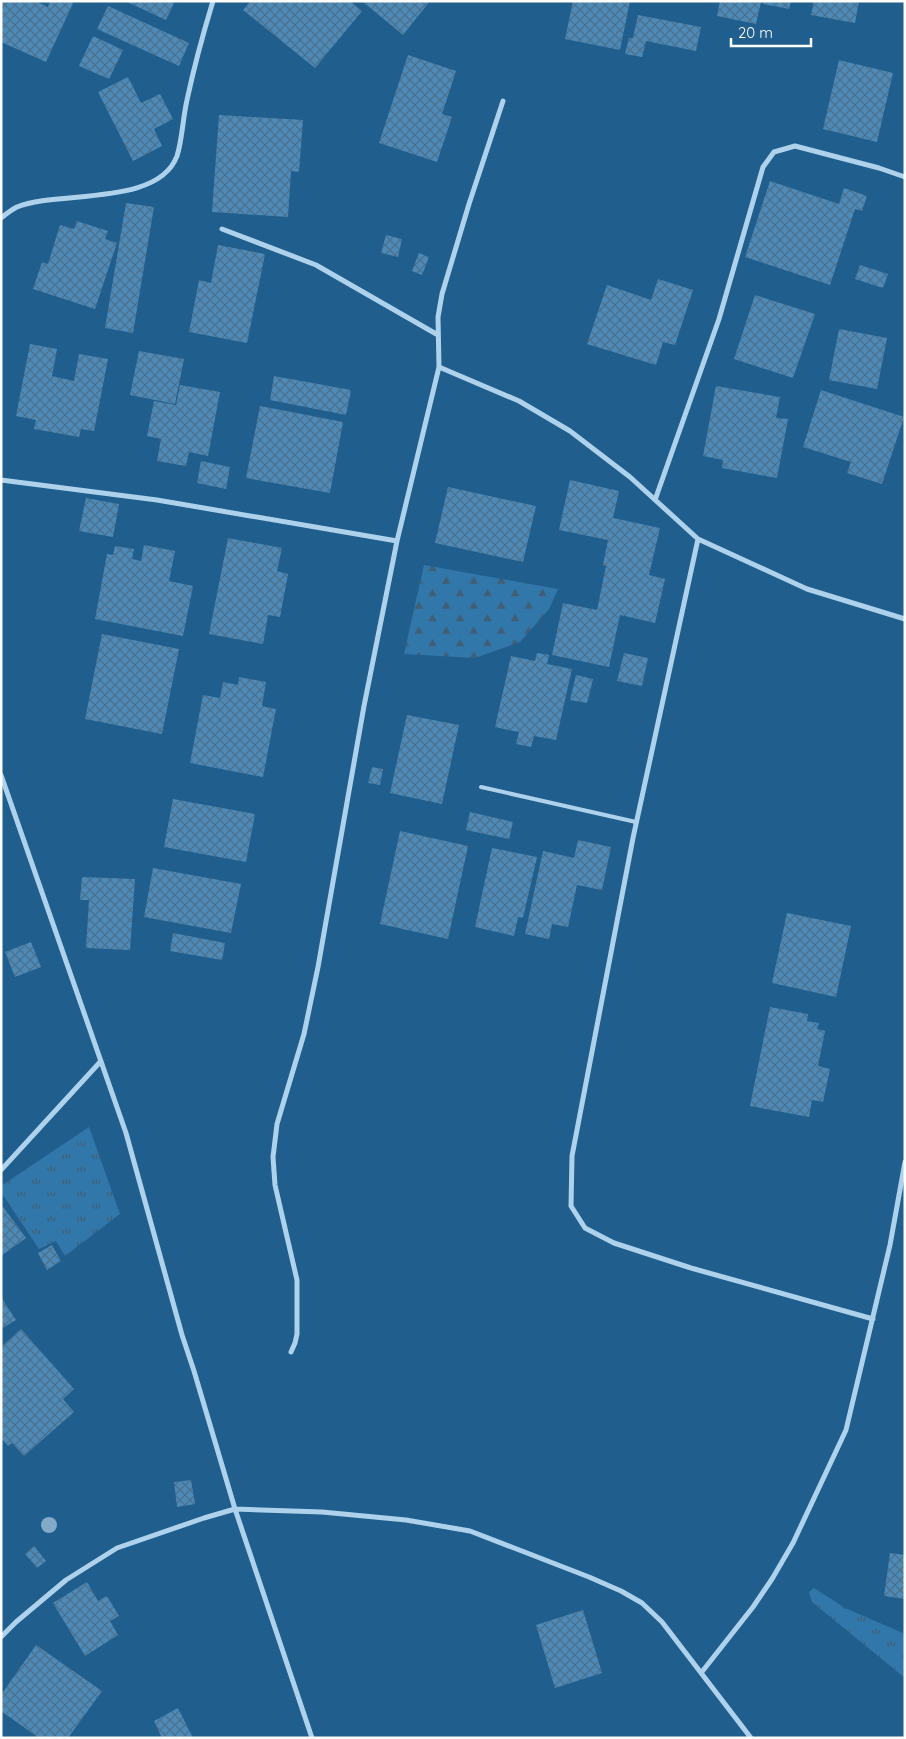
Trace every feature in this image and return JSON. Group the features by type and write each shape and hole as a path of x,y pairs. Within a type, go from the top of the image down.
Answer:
{"street":[{"path":"1,218 16,207 126,191 156,181 169,169 177,157 191,80 213,1"},
{"path":"291,1352 297,1334 297,1280 275,1185 273,1157 277,1124 304,1034 318,967 364,706 397,541 439,367 438,317 442,294 503,100"},
{"path":"654,500 719,319 763,167 774,152 794,146 879,168 905,177"},
{"path":"222,229 316,265 438,334"},
{"path":"439,367 519,401 570,431 630,477 698,539 807,589 905,619"},
{"path":"1,480 157,500 397,541"},
{"path":"698,539 636,822 572,1156 570,1206 585,1228 614,1243 691,1268 872,1319"},
{"path":"1,775 126,1133 182,1335 235,1509 312,1738"},
{"path":"1,1170 101,1061"},
{"path":"701,1673 753,1607 772,1579 793,1543 846,1430 890,1245 905,1162"},
{"path":"1,1637 66,1580 118,1548 235,1509 331,1513 406,1520 470,1532 589,1577 621,1591 642,1603 662,1622 751,1738"}],"lane":[{"path":"481,787 636,822"}],"green space":[{"path":"424,565 558,589 549,609 520,642 475,658 404,654"},
{"path":"89,1127 120,1214 65,1256 56,1241 39,1249 1,1192 1,1186"},
{"path":"814,1588 845,1608 905,1634 905,1678 812,1602 809,1592"}],"building":[{"path":"1,1 35,1 48,7 50,1 74,1 46,62 1,42"},
{"path":"125,1 175,1 166,20"},
{"path":"251,1 350,1 362,11 315,68 243,10"},
{"path":"362,1 430,1 403,35"},
{"path":"573,1 630,1 620,50 565,39"},
{"path":"720,1 761,2 756,24 717,16"},
{"path":"763,1 791,1 789,9 763,4"},
{"path":"814,1 859,1 855,23 811,15"},
{"path":"108,6 189,43 179,66 97,29"},
{"path":"638,15 701,27 696,51 646,41 642,57 625,54 629,38 633,38"},
{"path":"93,36 123,50 109,79 79,66"},
{"path":"408,55 456,71 442,114 452,117 437,162 379,143"},
{"path":"839,60 893,73 877,142 823,129"},
{"path":"128,77 141,103 160,94 173,119 154,129 162,146 133,161 98,92"},
{"path":"219,115 303,120 299,172 291,171 288,217 212,212"},
{"path":"770,181 839,204 844,188 867,196 862,211 855,209 830,285 745,257"},
{"path":"126,203 154,207 133,333 105,328"},
{"path":"77,221 108,231 105,239 117,243 95,309 33,289 42,262 48,264 60,225 74,229"},
{"path":"386,235 402,239 398,257 381,253"},
{"path":"218,245 265,254 247,343 189,332 199,280 211,283"},
{"path":"419,253 429,257 422,275 412,271"},
{"path":"860,265 888,274 883,288 855,279"},
{"path":"658,279 693,290 675,345 663,342 656,365 587,344 607,285 651,300"},
{"path":"755,295 815,314 793,378 734,359"},
{"path":"839,329 887,338 877,389 829,380"},
{"path":"30,344 57,349 52,376 74,381 79,354 108,359 94,431 81,429 79,437 34,429 36,420 16,416"},
{"path":"139,351 184,359 175,404 130,395"},
{"path":"274,376 351,390 346,415 270,400"},
{"path":"180,385 220,392 208,456 189,452 186,466 157,461 161,439 147,436 154,401 176,405"},
{"path":"716,386 780,397 776,418 788,419 777,478 722,468 723,460 703,456"},
{"path":"821,390 904,417 882,484 847,473 851,462 803,447"},
{"path":"260,406 343,422 330,493 246,478"},
{"path":"201,461 230,467 226,489 197,483"},
{"path":"570,480 619,491 613,518 660,528 649,575 665,579 655,623 620,615 609,667 552,655 563,603 597,610 606,566 603,565 608,540 559,530"},
{"path":"448,487 536,506 523,562 435,543"},
{"path":"86,498 119,504 113,537 79,531"},
{"path":"228,538 282,548 277,571 288,574 280,617 268,615 263,644 209,634"},
{"path":"144,545 175,551 169,581 193,586 183,636 95,619 107,554 113,555 115,546 134,549 132,559 141,561"},
{"path":"102,634 179,649 162,734 85,719"},
{"path":"537,653 549,655 547,664 572,669 556,740 534,736 531,747 516,744 519,732 495,727 511,656 535,661"},
{"path":"624,653 648,658 642,686 617,681"},
{"path":"576,675 593,679 587,703 570,700"},
{"path":"239,677 266,682 262,706 276,709 263,777 190,763 203,695 220,698 223,682 238,685"},
{"path":"407,715 459,725 442,804 390,793"},
{"path":"372,767 383,769 380,785 368,783"},
{"path":"173,799 255,814 246,862 164,847"},
{"path":"470,812 513,822 509,839 466,830"},
{"path":"400,831 468,846 448,939 380,924"},
{"path":"578,840 611,847 602,890 577,885 568,927 552,924 549,939 525,934 543,851 574,858"},
{"path":"492,848 537,857 523,918 518,917 514,936 475,927"},
{"path":"153,868 241,884 231,933 144,917"},
{"path":"82,877 135,879 130,950 86,948 89,900 80,900"},
{"path":"787,913 851,926 836,997 772,983"},
{"path":"173,933 225,943 222,960 170,951"},
{"path":"31,942 41,967 15,977 5,952"},
{"path":"770,1007 808,1014 807,1021 819,1023 817,1029 825,1031 818,1066 830,1069 823,1102 812,1100 809,1117 750,1106"},
{"path":"1,1204 26,1238 1,1256"},
{"path":"52,1245 61,1261 47,1270 38,1253"},
{"path":"1,1297 16,1320 1,1329"},
{"path":"21,1329 74,1389 63,1399 74,1412 24,1456 12,1443 8,1446 1,1438 1,1347"},
{"path":"191,1480 195,1504 177,1507 174,1482"},
{"path":"34,1546 46,1561 37,1568 25,1554"},
{"path":"890,1553 905,1555 905,1599 884,1596"},
{"path":"87,1582 98,1601 107,1596 119,1616 110,1621 118,1635 85,1656 53,1603"},
{"path":"583,1610 602,1673 555,1688 536,1625"},
{"path":"36,1645 102,1691 68,1738 39,1738 1,1711 1,1695"},
{"path":"178,1708 193,1738 162,1738 154,1721"}]}
